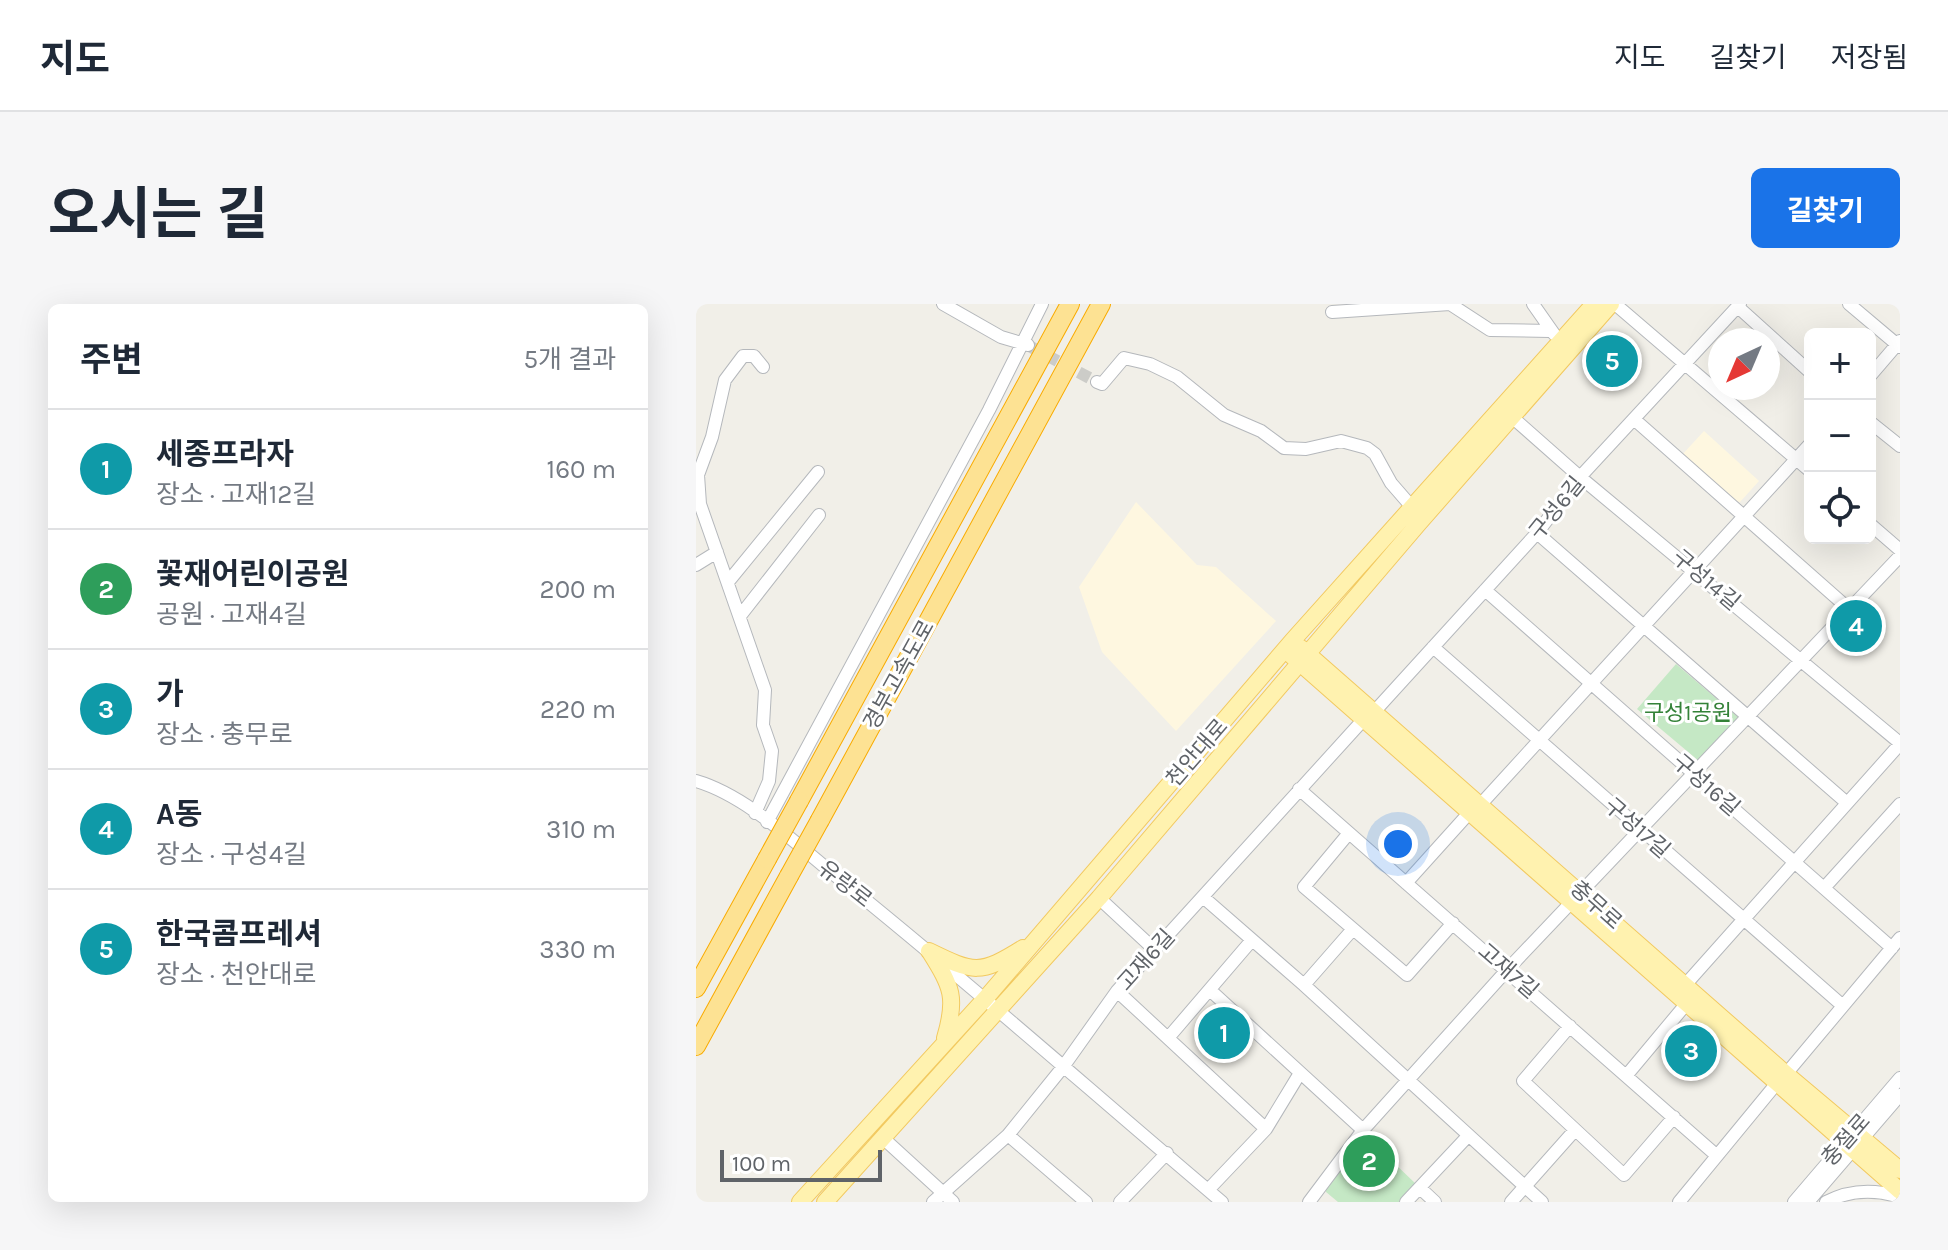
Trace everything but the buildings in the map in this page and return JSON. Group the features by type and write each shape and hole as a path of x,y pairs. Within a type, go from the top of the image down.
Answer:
{"highway":[{"name":"경부고속도로","path":"696,988 1070,304"},
{"name":"경부고속도로","path":"696,1046 1101,304"}],"main road":[{"name":"천안대로","path":"800,1202 985,999 1556,336 1594,304"},
{"name":"천안대로","path":"825,1202 1099,898 1512,417 1613,304"},
{"name":"충무로","path":"1289,645 1577,898 1687,1003 1854,1140 1900,1191"},
{"name":"충무로","path":"1577,898 1686,984 1782,1078"},
{"path":"929,951 971,969 995,966 1038,938"},
{"path":"929,951 952,990 952,1013 943,1044"},
{"name":"충무로","path":"1854,1140 1900,1170"}],"street":[{"path":"943,304 1001,337 1028,345"},
{"path":"767,822 1028,345 1042,304"},
{"path":"1332,312 1450,304 1490,330 1556,336"},
{"path":"1533,304 1556,336"},
{"path":"1613,304 1804,466"},
{"path":"1849,304 1899,344 1876,369"},
{"path":"1739,305 1804,366"},
{"name":"구성6길","path":"1369,715 1537,533 1580,477 1739,305"},
{"path":"755,813 769,781 772,751 763,725 765,690 700,504 698,475 712,437 725,380 743,356 754,356 763,367"},
{"path":"1097,382 1102,384 1124,358 1130,359 1150,364 1177,377 1224,415 1261,431 1284,448 1306,449 1341,441 1367,448 1375,454 1391,483 1411,506"},
{"name":"구성14길","path":"1512,417 1900,743"},
{"path":"1635,420 1849,609"},
{"path":"1876,427 1900,446"},
{"path":"1406,883 1804,450"},
{"path":"728,582 818,472"},
{"path":"740,616 819,515"},
{"path":"1876,529 1900,550"},
{"path":"1537,533 1847,803"},
{"path":"696,565 717,552"},
{"path":"1309,1202 1363,1130 1507,970 1900,556"},
{"name":"구성16길","path":"1485,590 1824,888 1896,943"},
{"name":"구성17길","path":"1433,647 1843,1006"},
{"name":"고재6길","path":"933,1202 1008,1135 1063,1067 1117,991 1369,715"},
{"path":"1686,984 1900,743"},
{"name":"유량로","path":"696,781 728,795 755,813 929,951 1222,1202"},
{"name":"고재7길","path":"1299,789 1716,1155"},
{"path":"1824,888 1900,804"},
{"path":"1349,833 1304,887 1407,975 1453,923"},
{"path":"1203,897 1542,1202"},
{"path":"1099,898 1155,950"},
{"path":"1304,985 1353,929"},
{"path":"1168,1038 1252,940"},
{"path":"1679,1202 1896,943"},
{"path":"1117,991 1266,1129"},
{"path":"1211,991 1363,1130"},
{"path":"1626,1076 1687,1003"},
{"path":"1570,1026 1523,1081 1624,1175 1674,1117"},
{"path":"1208,1190 1266,1129 1300,1073"},
{"name":"충절로","path":"1808,1202 1900,1078"},
{"name":"충절로","path":"1794,1202 1900,1095"},
{"path":"1511,1202 1575,1130"},
{"path":"1008,1135 1086,1202"},
{"path":"1406,1202 1468,1136"},
{"path":"883,1138 953,1202"},
{"path":"1120,1202 1167,1153"},
{"path":"1420,1188 1435,1202"},
{"path":"1318,1191 1330,1202"},
{"path":"1826,1202 1842,1194 1866,1191 1900,1197"}],"shaded area":[{"path":"1704,431 1759,481 1740,502 1730,500 1681,456"},
{"path":"1136,502 1197,565 1216,567 1276,621 1176,731 1102,652 1079,587"}],"green space":[{"name":"구성1공원","path":"1676,664 1738,717 1700,762 1637,709"},
{"path":"1368,1138 1417,1185 1401,1202 1338,1202 1326,1192 1326,1183"}],"tunnel":[{"path":"1031,347 1097,382"}],"place":[{"name":"한국콤프레셔","path":"1612,361"},
{"name":"A동","path":"1856,626"},
{"name":"세종프라자","path":"1224,1033"},
{"name":"가","path":"1691,1051"},
{"name":"꽃재어린이공원","path":"1369,1161"}]}
